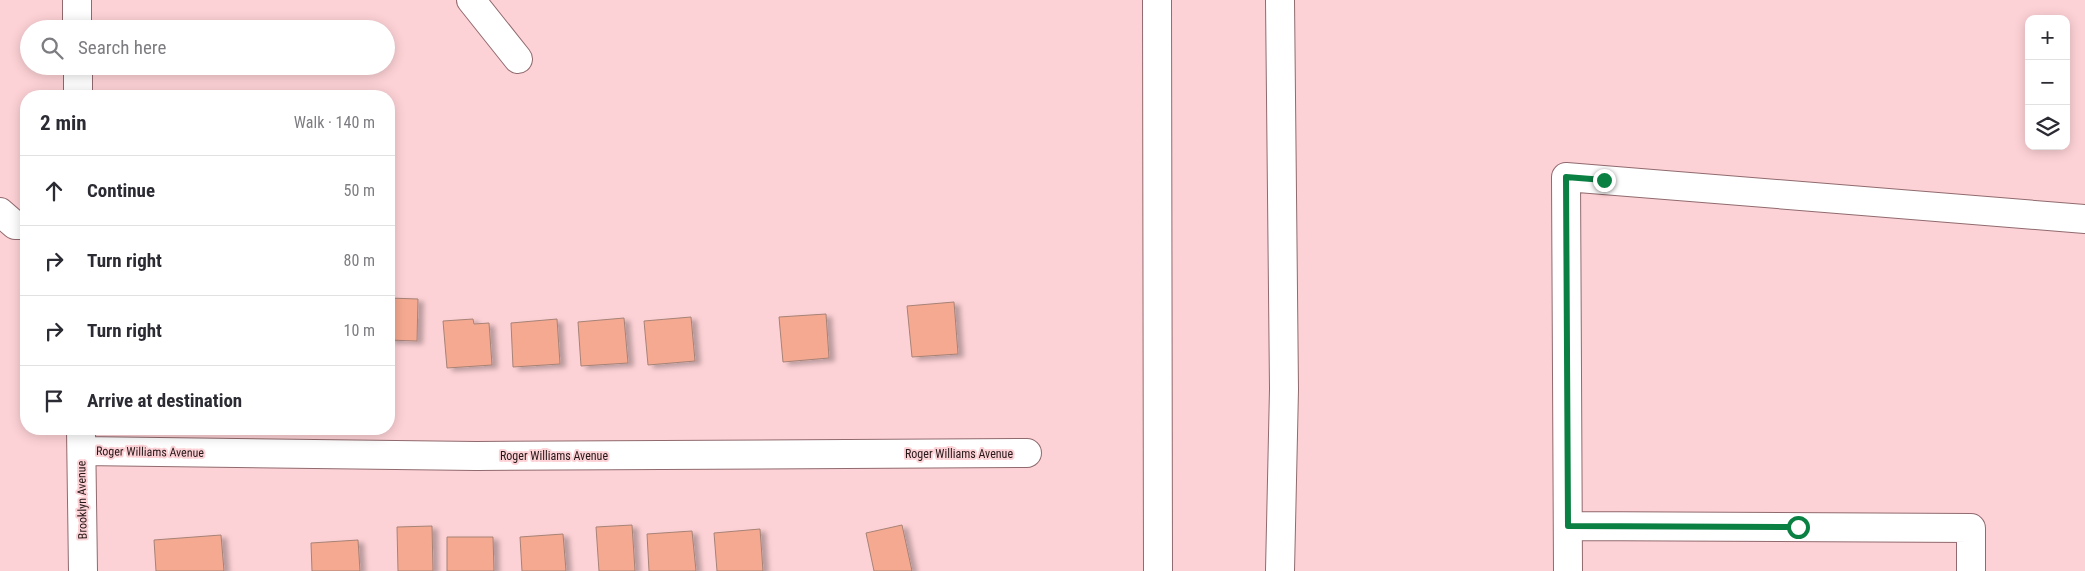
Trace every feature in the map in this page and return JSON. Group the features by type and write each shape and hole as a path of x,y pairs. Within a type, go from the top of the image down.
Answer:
{"main road":[{"path":"77,0 77,20"},
{"path":"471,0 518,59"},
{"path":"1158,0 1158,571"},
{"path":"1280,0 1284,389 1280,571"},
{"path":"78,75 78,90"},
{"path":"1568,571 1566,177 2085,219"},
{"path":"0,212 15,225 20,225"},
{"name":"Roger Williams Avenue","path":"82,440 476,456 1027,453"},
{"name":"Brooklyn Avenue","path":"82,440 83,571"},
{"path":"1568,526 1971,528 1971,571"}],"building":[{"path":"395,298 418,299 417,341 395,340"},
{"path":"954,302 958,354 912,357 907,306"},
{"path":"826,314 829,358 783,362 779,317"},
{"path":"691,317 695,361 648,365 644,321"},
{"path":"624,318 628,363 581,366 578,322"},
{"path":"473,319 474,324 489,323 492,365 447,368 443,321"},
{"path":"557,319 560,364 513,367 511,323"},
{"path":"632,525 635,571 599,571 596,527"},
{"path":"902,525 912,571 874,571 866,533"},
{"path":"432,526 433,571 398,571 397,527"},
{"path":"760,529 763,571 717,571 714,533"},
{"path":"692,531 696,571 649,571 647,534"},
{"path":"563,534 566,571 522,571 520,537"},
{"path":"221,535 224,571 156,571 154,540"},
{"path":"447,537 493,537 494,571 447,571"},
{"path":"358,540 360,571 312,571 311,543"}],"route":[{"path":"1604,180 1566,177 1568,526 1798,527"}]}
